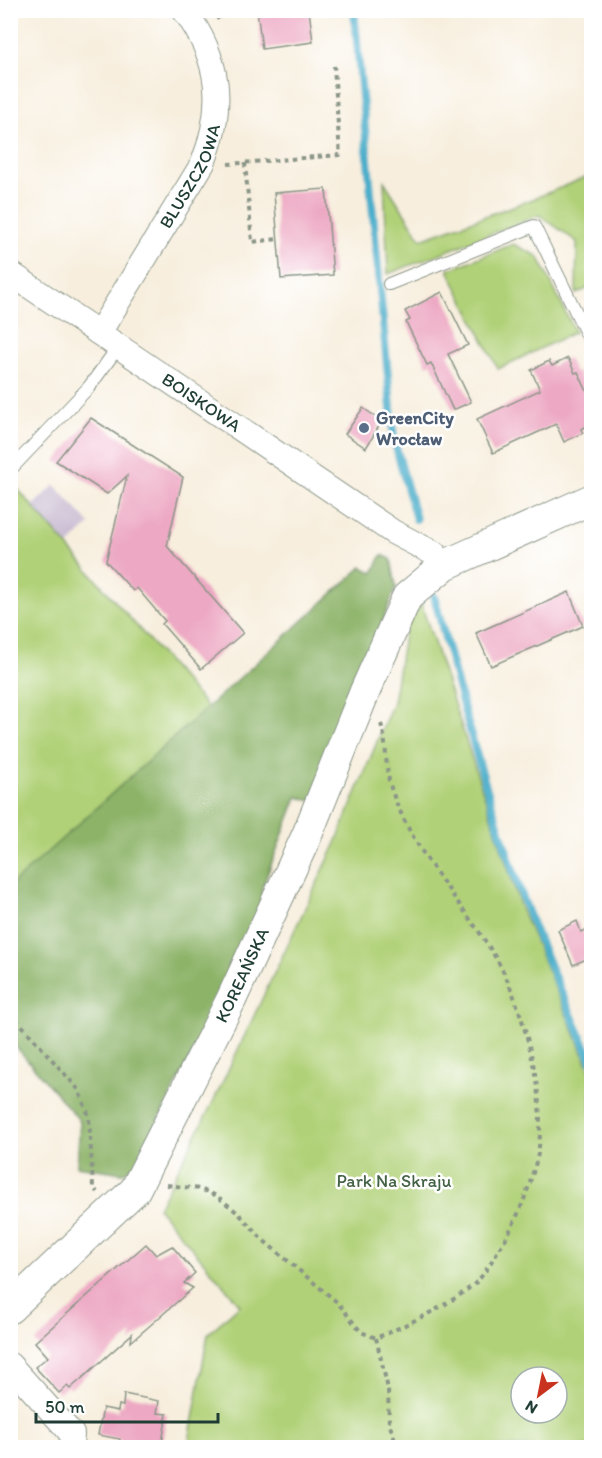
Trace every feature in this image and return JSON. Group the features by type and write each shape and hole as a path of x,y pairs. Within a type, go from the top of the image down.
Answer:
{"street":[{"name":"BLUSZCZOWA","path":"99,333 203,163 214,132 217,95 214,72 208,49 184,10"},
{"name":"BOISKOWA","path":"10,273 393,531 435,554 445,565"},
{"path":"445,565 591,499"},
{"name":"KOREAŃSKA","path":"10,1308 135,1190 231,1000 307,835 365,691 407,597 445,565"},
{"path":"10,1365 72,1434 71,1448"}],"lane":[{"path":"388,284 534,226 591,345"},
{"path":"10,470 89,387 119,346"}],"path":[{"path":"199,32 222,15 251,10"},
{"path":"221,164 340,155 334,66"},
{"path":"244,163 252,242 278,239"},
{"path":"164,1184 179,1189 200,1190 217,1196 239,1214 263,1240 338,1303 361,1332 376,1338 417,1319 473,1286 491,1262 517,1219 537,1156 538,1109 533,1061 523,1017 498,961 429,865 411,831 392,791 380,720"},
{"path":"10,1012 78,1089 89,1116 93,1187 113,1212"},
{"path":"376,1338 388,1389 389,1423 398,1448"}],"shaded area":[{"path":"55,485 90,524 68,546 32,506"}],"green space":[{"path":"591,175 591,287 576,294 577,242 539,215 388,274 384,181 421,239 533,199"},
{"path":"513,244 538,256 575,332 498,369 448,270"},
{"path":"16,487 208,708 362,567 373,573 382,555 391,559 396,587 297,797 262,888 260,918 123,1173 77,1166 80,1121 11,1041 10,504"},
{"path":"382,555 391,559 396,587 312,801 297,797 262,888 260,918 137,1163 123,1173 77,1166 80,1121 11,1041 10,886 362,567 373,573"},
{"name":"Park Na Skraju","path":"421,603 521,908 591,1072 591,1447 188,1447 208,1334 240,1305 158,1208 215,1098 336,843 393,702 405,629"}],"building":[{"path":"257,10 309,10 313,42 262,49"},
{"path":"326,189 333,275 281,279 274,193"},
{"path":"442,292 468,345 448,354 471,402 453,410 431,363 427,365 406,322 410,320 405,311"},
{"path":"568,358 575,373 578,372 591,400 591,424 581,429 583,433 564,442 556,424 493,453 477,419 540,390 531,370 549,361 552,366"},
{"name":"GreenCity Wrocław","path":"363,408 382,421 366,448 345,434"},
{"path":"91,418 183,477 167,546 243,633 201,669 162,624 165,621 137,588 133,591 106,561 127,476 107,494 56,461"},
{"path":"569,592 583,626 491,666 476,633"},
{"path":"577,921 581,932 591,928 591,957 573,965 558,930"},
{"path":"146,1244 156,1255 172,1246 195,1273 184,1283 193,1288 131,1342 132,1334 70,1389 67,1386 59,1393 35,1367 48,1357 35,1342"},
{"path":"124,1394 159,1401 157,1413 167,1414 161,1448 119,1448 120,1439 98,1435 103,1408 118,1411 119,1405 123,1406"}],"waterway":[{"path":"354,10 394,440 416,519"},
{"path":"434,596 480,766 512,867 539,941 592,1061"}],"place":[{"name":"GreenCity Wrocław","path":"364,428"}]}
